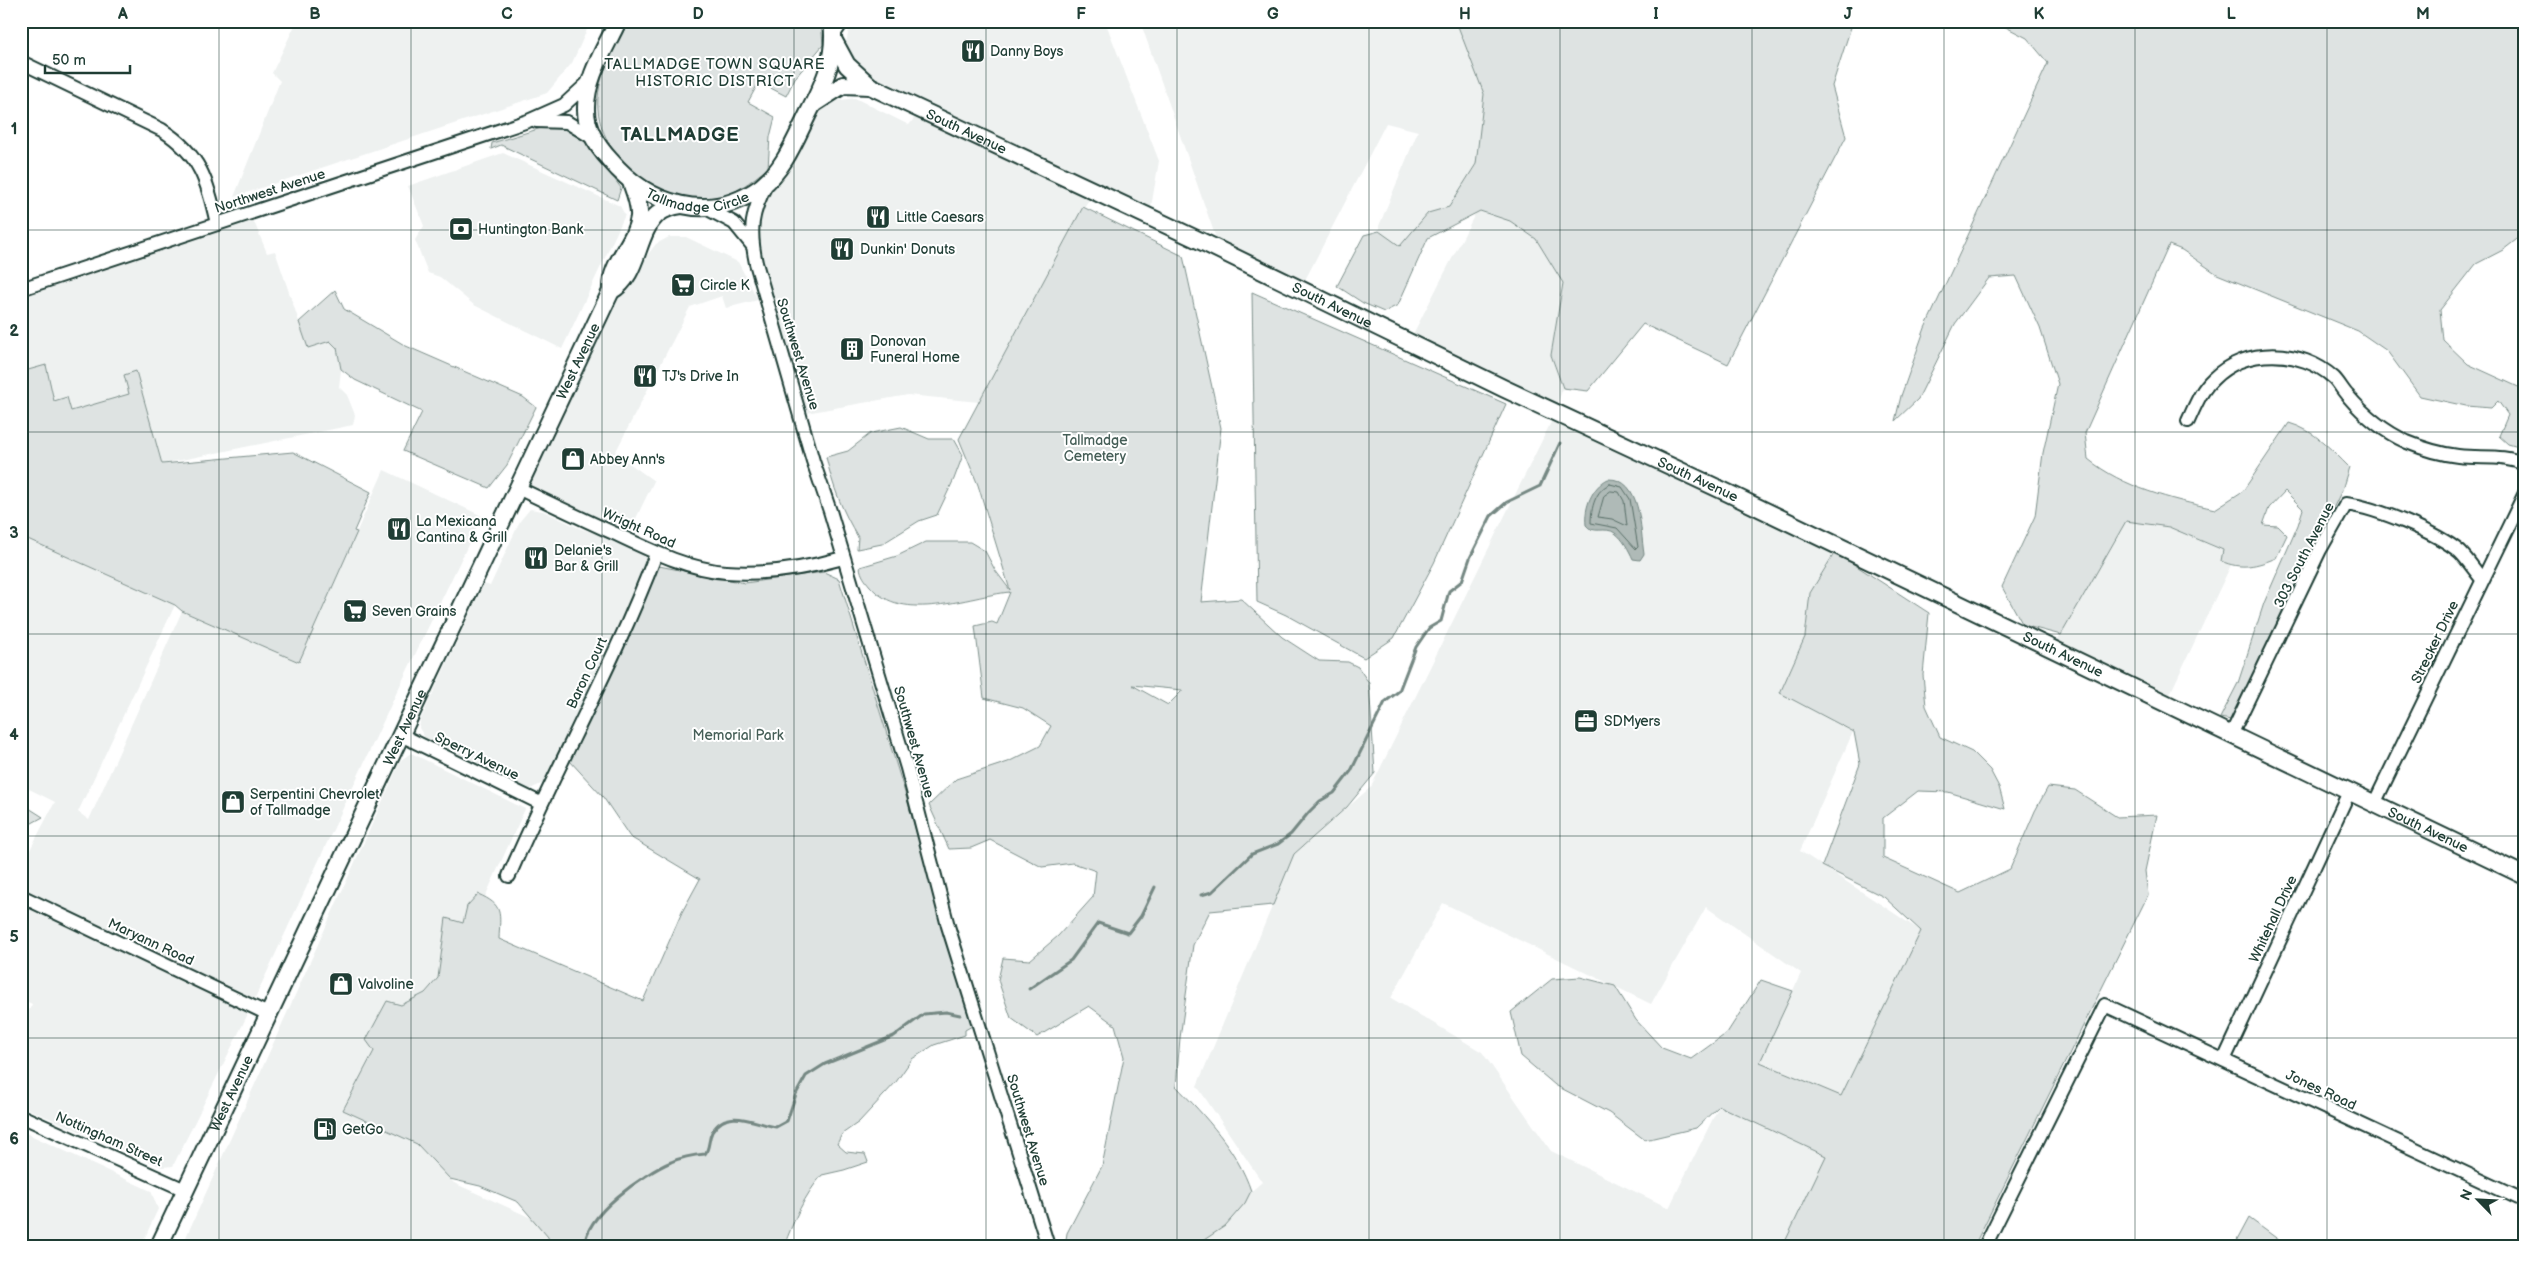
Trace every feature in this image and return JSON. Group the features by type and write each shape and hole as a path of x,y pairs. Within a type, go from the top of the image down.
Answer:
{"main road":[{"name":"Tallmadge Circle","path":"618,21 591,80 586,109 593,138 605,155 631,182 655,197 681,205 704,207 726,204 738,199 768,180 784,160 813,105 829,69 836,29"},
{"name":"South Avenue","path":"836,29 847,65 870,86 1207,244 1505,389 1728,493 2525,876"},
{"name":"South Avenue","path":"813,105 844,85 870,86"},
{"name":"West Avenue","path":"159,1246 611,291 613,272 639,216 631,182"},
{"name":"West Avenue","path":"611,291 626,278 650,226 658,214 681,205"}],"street":[{"path":"21,62 177,139 190,152 205,177 217,224"},
{"name":"Northwest Avenue","path":"21,289 528,121 564,105 591,80"},
{"name":"Northwest Avenue","path":"528,121 567,122 593,138"},
{"name":"Southwest Avenue","path":"768,180 752,215 752,246 813,461 905,760 948,926 1048,1246"},
{"name":"Southwest Avenue","path":"704,207 728,218 752,246"},
{"path":"2188,421 2208,384 2224,370 2256,357 2280,355 2302,360 2326,372 2376,425 2406,442 2433,452 2458,456 2501,456 2525,464"},
{"name":"Wright Road","path":"518,488 656,554 724,572 762,573 794,570 843,558"},
{"name":"Strecker Drive","path":"2374,804 2525,493"},
{"name":"303 South Avenue","path":"2231,735 2320,550 2346,504 2366,506 2427,532 2459,552 2482,580"},
{"name":"Baron Court","path":"509,876 540,803 559,770 642,591 656,554"},
{"name":"Sperry Avenue","path":"401,735 540,803"},
{"name":"Whitehall Drive","path":"2224,1060 2349,792"},
{"name":"Maryann Road","path":"21,896 268,1014"},
{"name":"Jones Road","path":"1985,1246 2105,1005 2525,1201"},
{"name":"Nottingham Street","path":"21,1116 185,1190"}],"shaded area":[{"path":"297,21 591,21 572,63 547,93 234,197 280,81 272,73"},
{"path":"851,21 1105,21 1159,161 1150,213 860,73 844,51"},
{"path":"1140,21 1456,21 1484,94 1476,164 1449,208 1428,213 1400,247 1379,231 1379,226 1418,131 1386,123 1304,282 1217,241"},
{"path":"855,98 909,125 916,116 1091,196 979,402 908,395 806,413 754,242 761,201 826,102"},
{"path":"503,153 620,206 625,215 562,349 474,305 440,277 428,273 415,240 424,226 408,186"},
{"path":"1480,211 1510,221 1536,239 1563,283 1551,355 1563,388 1556,408 1410,340 1475,214"},
{"path":"252,217 267,253 275,251 308,348 330,341 337,348 341,370 339,387 347,395 355,415 353,425 162,464 136,372 130,394 71,411 54,401 46,365 21,372 21,292"},
{"path":"669,237 686,237 738,262 758,300 726,308 722,296 690,307 615,453 654,481 626,539 518,488 598,318 656,244"},
{"path":"1554,416 1835,552 1810,593 1805,637 1780,693 1853,732 1800,851 1921,931 1841,1096 1760,1062 1801,973 1706,907 1651,1004 1443,903 1391,998 1482,1052 1551,1151 1669,1208 1719,1106 1827,1156 1783,1246 1189,1246 1262,1182 1197,1086 1294,854 1371,787"},
{"path":"384,470 482,516 395,696 244,1022 173,1166 162,1167 21,1106 21,1027 32,1004 21,999 21,867 55,802 21,785 21,536 175,605 78,812 89,820 182,611 299,662"},
{"path":"530,509 543,511 579,528 656,554 547,777 543,783 528,790 427,741 419,728 420,721 484,584 490,586 520,521"},
{"path":"2126,521 2169,527 2223,551 2221,561 2231,565 2167,700 2054,644"},
{"path":"411,753 525,809 485,897 478,894 463,923 446,918 438,978 425,993 401,1005 387,1001 374,1051 343,1110 417,1144 454,1183 538,1221 558,1246 182,1246 401,760"},
{"path":"26,1133 151,1191 158,1209 141,1246 21,1246 21,1144"}],"green space":[{"path":"628,21 821,21 823,45 795,78 786,96 759,82 748,102 775,117 770,137 768,168 734,192 711,199 673,194 655,186 623,162 611,146 602,129 598,110 598,98 607,64"},
{"path":"1456,21 1853,21 1832,86 1846,137 1728,364 1643,324 1588,391 1563,388 1551,355 1563,283 1536,239 1510,221 1480,211 1428,238 1398,305 1384,312 1363,303 1337,286 1364,235 1379,231 1400,246 1428,213 1449,207 1476,164 1484,94"},
{"path":"1994,21 2525,21 2525,233 2503,250 2476,264 2440,310 2443,340 2468,364 2525,390 2525,446 2522,448 2508,444 2499,436 2508,415 2498,401 2491,408 2466,406 2420,396 2387,351 2358,331 2217,274 2182,250 2169,245 2085,433 2088,459 2117,478 2148,491 2215,509 2243,491 2289,423 2314,435 2349,467 2342,490 2231,720 2220,718 2238,683 2264,603 2298,525 2303,509 2285,491 2269,508 2263,525 2278,526 2287,535 2276,558 2256,565 2242,566 2221,561 2223,550 2169,527 2126,521 2061,635 2023,625 2002,587 2035,516 2043,453 2058,384 2040,328 2016,276 1989,278 1955,324 1918,399 1895,421 1901,396 1925,328 2048,63 2027,38"},
{"path":"548,126 566,127 572,129 580,136 621,188 617,200 501,145 491,149 492,143"},
{"name":"Tallmadge Cemetery","path":"1083,207 1183,256 1221,428 1201,602 1241,599 1282,637 1319,661 1348,662 1358,667 1369,683 1375,773 1347,807 1294,854 1273,905 1210,911 1193,945 1180,1038 1176,1086 1220,1135 1238,1162 1251,1191 1245,1203 1225,1226 1195,1246 1065,1246 1067,1233 1102,1166 1124,1057 1115,1025 1089,1006 1037,1037 1011,1018 998,980 1003,958 1030,960 1058,936 1093,897 1096,871 1073,863 1042,867 990,840 971,848 949,849 929,805 956,779 1008,762 1040,746 1051,726 1023,708 984,698 975,626 992,622 997,624 1010,592 937,605 918,606 900,604 884,598 870,586 861,572 860,567 897,556 926,542 970,542 985,551 995,570 1010,590 978,485 959,439","holes":["1132,685 1182,690 1168,705"]},
{"path":"335,290 344,309 406,346 523,397 536,407 507,465 489,488 403,451 422,412 355,380 341,369 337,348 330,341 308,348 299,322"},
{"path":"1252,292 1506,404 1434,563 1394,638 1364,658 1286,615 1257,602"},
{"path":"46,365 54,401 67,397 71,411 129,394 124,375 136,371 162,464 293,452 371,492 354,531 357,532 299,662 182,611 175,605 21,536 21,372"},
{"path":"901,427 929,439 954,439 963,455 937,515 919,521 882,544 857,549 858,537 847,518 839,498 826,457 848,451 871,433"},
{"path":"1835,552 1929,613 1923,675 1926,706 1940,737 1972,752 1990,770 1999,787 2005,809 1948,792 1918,791 1883,818 1883,858 1960,893 2010,869 2035,811 2048,787 2075,790 2117,817 2157,815 2145,871 2148,895 1974,1246 1783,1246 1826,1156 1719,1106 1696,1128 1645,1140 1609,1113 1555,1085 1521,1056 1511,1012 1552,979 1580,977 1615,986 1636,1020 1662,1048 1691,1059 1727,1033 1761,980 1793,991 1760,1062 1841,1096 1921,931 1884,897 1822,866 1860,764 1854,732 1780,693 1805,637 1810,593"},
{"name":"Memorial Park","path":"659,566 745,583 824,572 839,579 906,796 972,1026 965,1030 965,1035 934,1045 912,1059 896,1082 859,1122 842,1134 837,1144 846,1152 865,1154 868,1162 822,1175 800,1209 784,1246 550,1246 548,1237 518,1202 480,1186 450,1179 417,1144 343,1110 374,1051 366,1040 387,1001 401,1005 425,993 438,978 446,918 463,923 467,906 478,894 492,902 499,911 499,939 643,1001 682,912 700,879 630,837 603,797 569,760"},
{"path":"21,803 43,817 21,829"},
{"path":"2249,1218 2287,1246 2234,1246"}],"water":[{"path":"1608,479 1619,481 1627,487 1633,496 1640,519 1644,554 1640,560 1633,559 1626,545 1615,533 1608,530 1592,529 1586,525 1586,511 1590,498 1593,492"}],"waterway":[{"path":"1201,895 1212,892 1252,854 1278,844 1291,834 1320,801 1334,793 1351,771 1385,702 1399,691 1416,647 1429,628 1441,621 1449,591 1462,581 1470,558 1491,516 1507,502 1540,486 1560,443"},
{"path":"1029,989 1071,960 1098,923 1128,933 1141,916 1155,887"},
{"path":"585,1246 587,1234 594,1221 618,1196 660,1167 688,1156 705,1154 712,1132 718,1124 734,1118 751,1120 776,1127 787,1121 796,1094 806,1076 825,1064 894,1036 924,1014 946,1012 960,1015"}],"place":[{"name":"Danny Boys","path":"973,51"},
{"name":"Little Caesars","path":"878,217"},
{"name":"Huntington Bank","path":"461,229"},
{"name":"Dunkin' Donuts","path":"842,249"},
{"name":"Circle K","path":"683,285"},
{"name":"Donovan Funeral Home","path":"852,349"},
{"name":"TJ's Drive In","path":"645,376"},
{"name":"Abbey Ann's","path":"573,459"},
{"name":"La Mexicana Cantina & Grill","path":"399,529"},
{"name":"Delanie's Bar & Grill","path":"536,558"},
{"name":"Seven Grains","path":"355,611"},
{"name":"SDMyers","path":"1586,721"},
{"name":"Serpentini Chevrolet of Tallmadge","path":"233,802"},
{"name":"Valvoline","path":"341,984"},
{"name":"GetGo","path":"325,1129"}],"district":[{"name":"TALLMADGE TOWN SQUARE HISTORIC DISTRICT","path":"715,72"},
{"name":"TALLMADGE","path":"680,135"}]}
